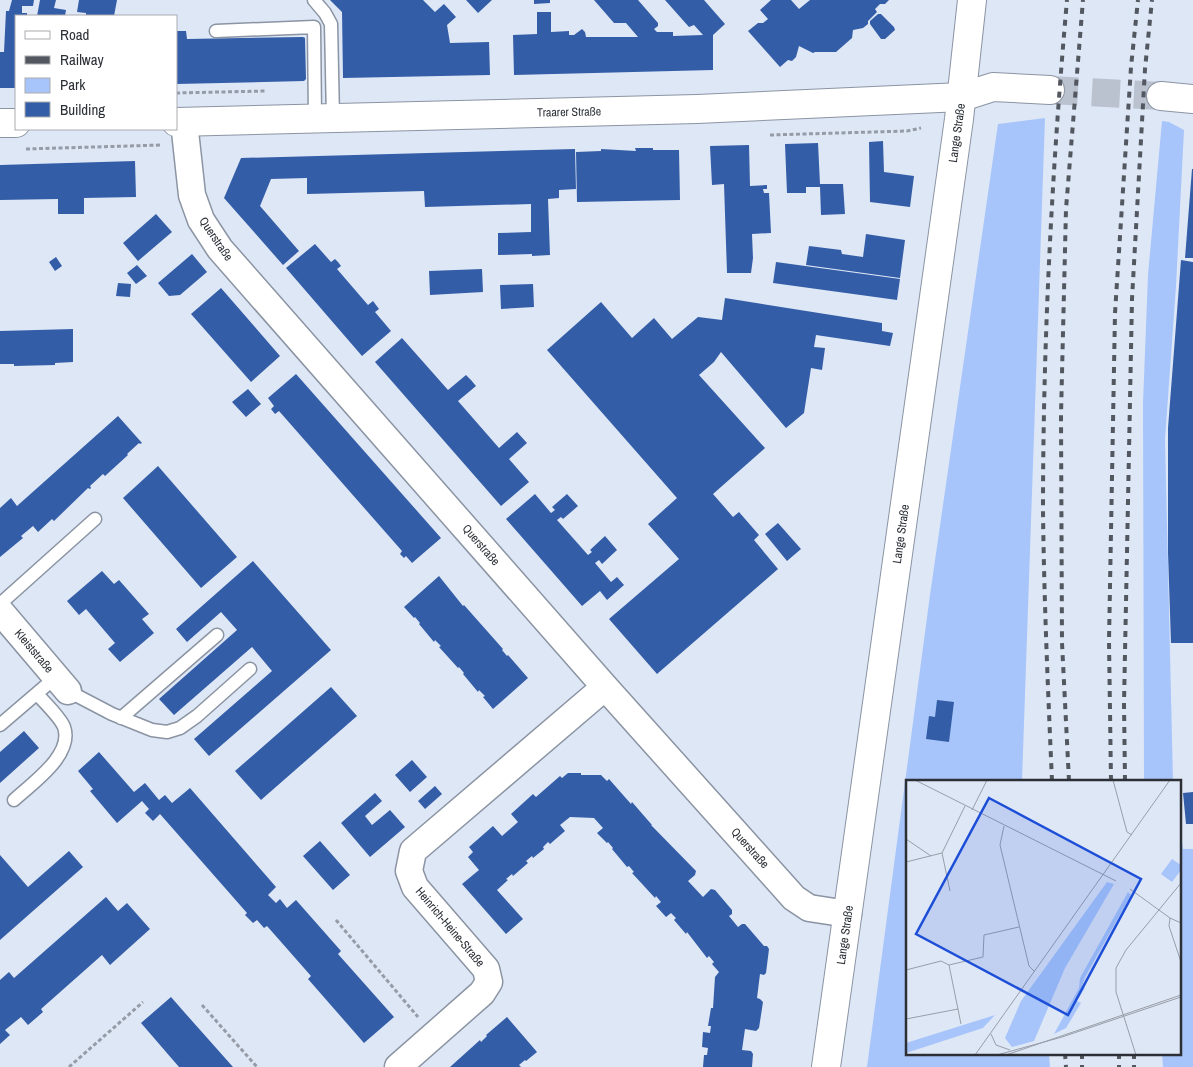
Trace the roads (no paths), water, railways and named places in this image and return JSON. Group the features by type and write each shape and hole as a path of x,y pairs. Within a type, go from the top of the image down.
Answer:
{"main road":[{"name":"Lange Straße","path":"826,1067 962,97 972,0"},
{"name":"Traarer Straße","path":"180,122 697,109 962,97 993,87 1050,90"},
{"path":"1161,96 1193,99"},
{"path":"0,123 15,123"}],"street":[{"name":"Querstraße","path":"180,122 192,196 202,220 220,249 605,687 794,898 809,908 848,914"},
{"name":"Kleiststraße","path":"0,611 62,684"},
{"name":"Heinrich-Heine-Straße","path":"398,1067 482,993 489,982 486,969 416,887 409,871 413,851 605,687"}],"lane":[{"path":"314,0 331,24 324,118"},
{"path":"216,31 314,26 324,118"},
{"path":"0,604 95,519"},
{"path":"121,718 217,635"},
{"path":"0,726 37,694 62,684 121,718 152,730 167,732 180,728 197,716 250,669"},
{"path":"14,800 54,764 61,752 64,741 65,734 61,722 37,694"}],"tunnel":[{"path":"1050,90 1161,96"}],"railway":[{"path":"1052,780 1046,646 1043,446 1053,191 1067,0"},
{"path":"1069,780 1062,643 1061,415 1066,209 1083,0"},
{"path":"1111,780 1109,641 1115,313 1131,67 1138,0"},
{"path":"1125,780 1124,704 1132,299 1145,69 1152,0"},
{"path":"1065,1054 1066,1067"},
{"path":"1082,1054 1082,1067"},
{"path":"1119,1054 1119,1067"},
{"path":"1134,1054 1134,1067"}]}
